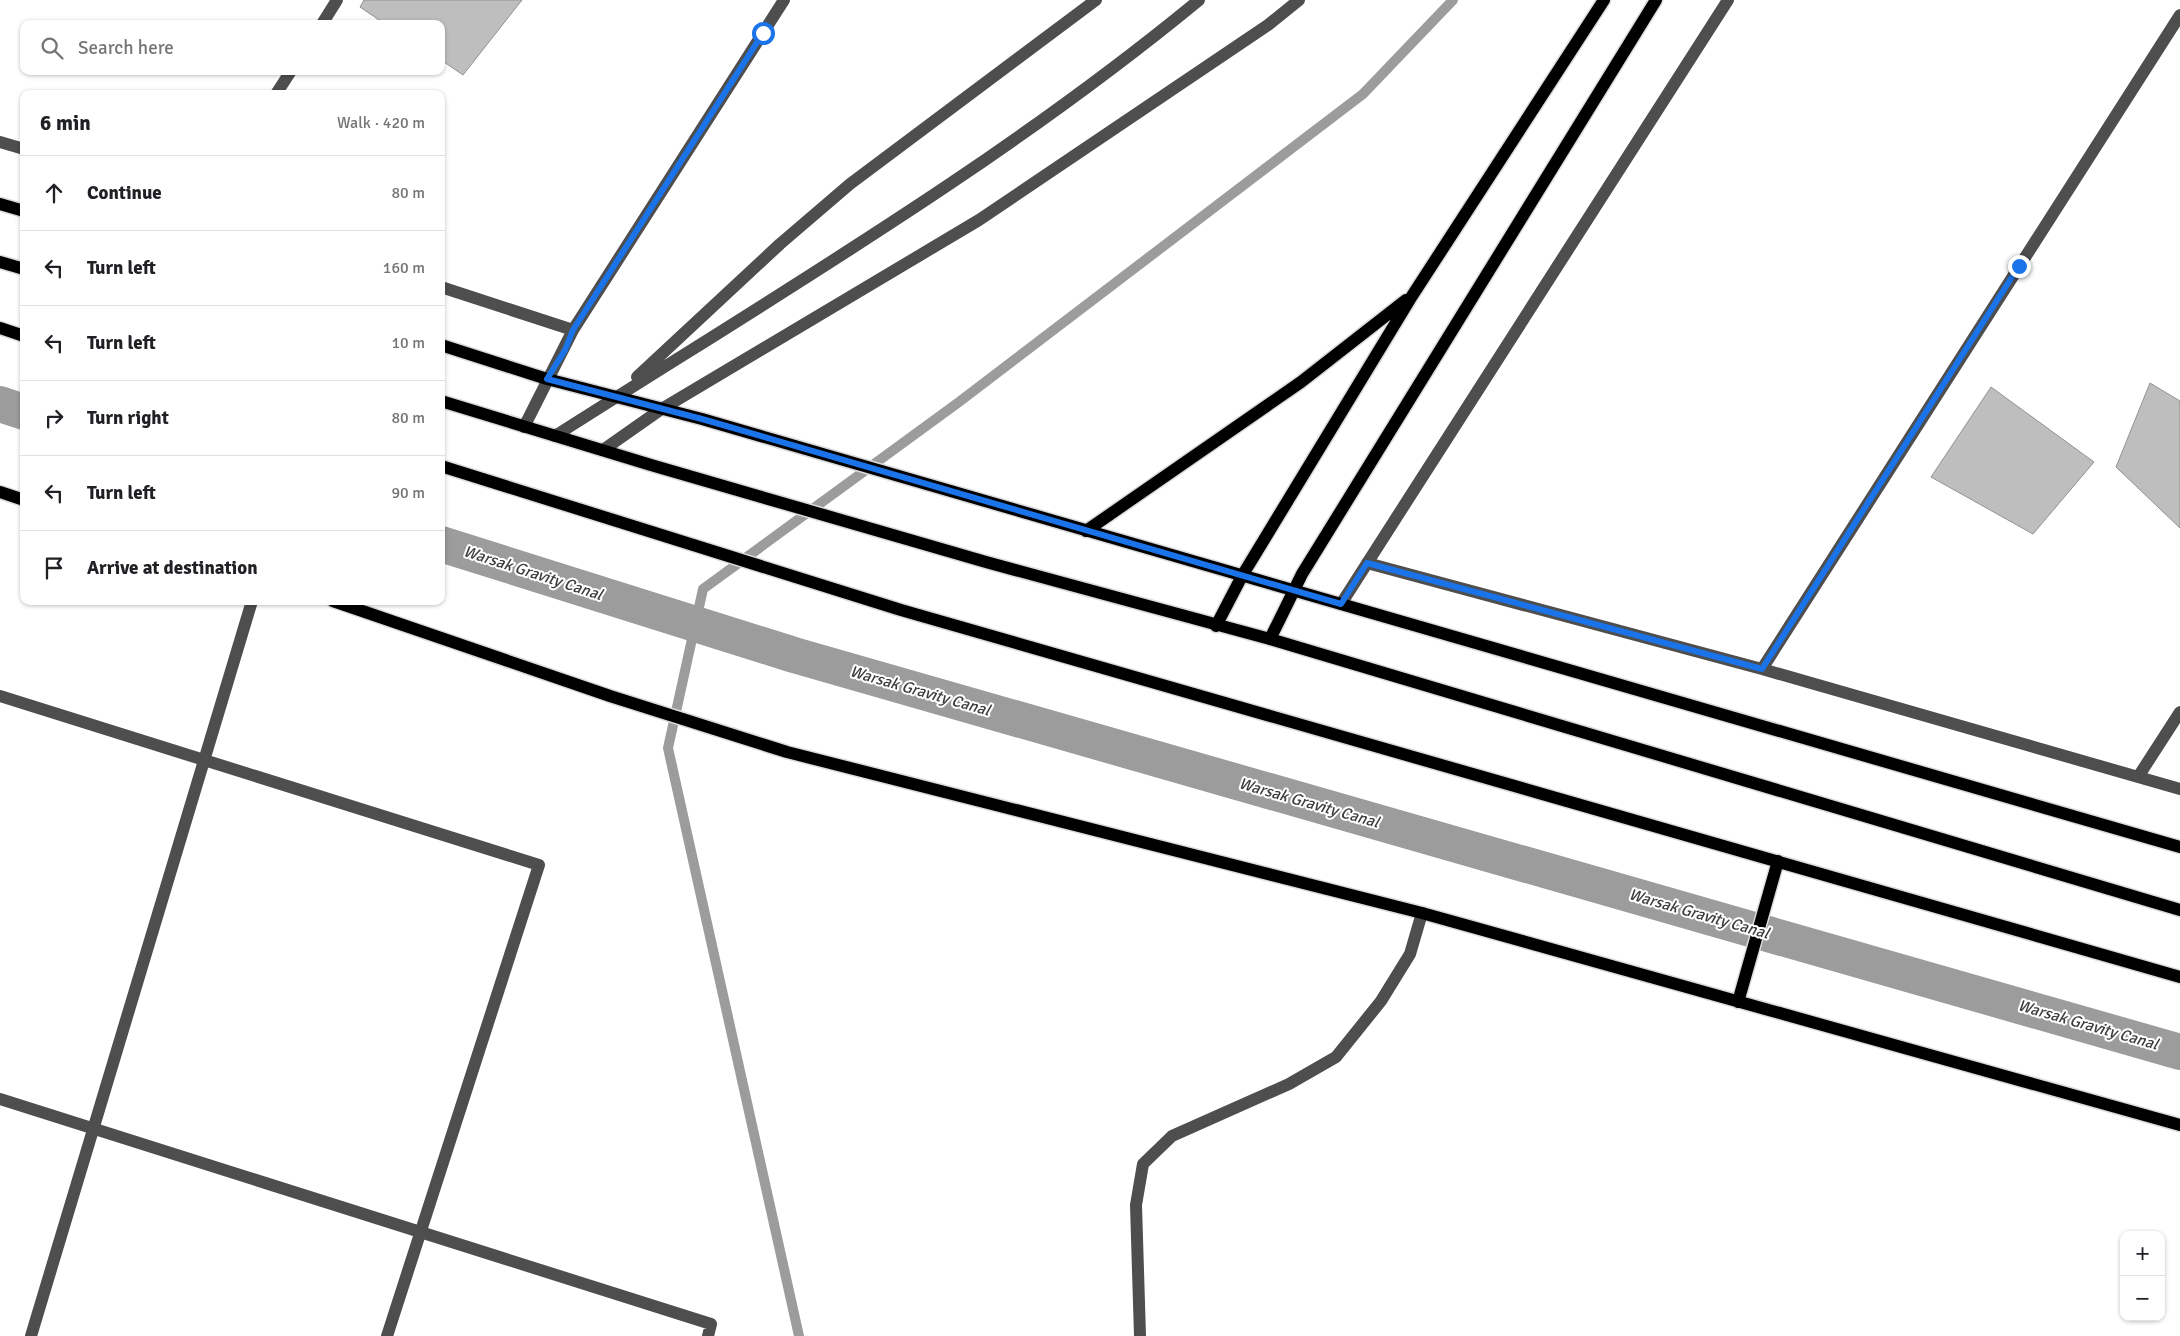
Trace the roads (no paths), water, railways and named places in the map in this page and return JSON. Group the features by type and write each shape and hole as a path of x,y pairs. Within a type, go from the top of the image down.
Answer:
{"main road":[{"path":"1216,626 1242,576 1412,296 1604,0"},
{"path":"1270,639 1292,591 1656,0"},
{"path":"0,204 20,210"},
{"path":"0,262 20,268"},
{"path":"1086,531 1301,382 1412,296"},
{"path":"0,328 20,335"},
{"path":"445,346 547,379 660,410 702,419 2180,847"},
{"path":"445,403 986,562 1216,626 1270,639 2180,910"},
{"path":"445,467 901,610 2180,976"},
{"path":"0,492 20,499"},
{"path":"345,605 610,696 787,752 1422,913 2180,1124"},
{"path":"1738,1002 1778,861"}],"street":[{"path":"324,20 337,0"},
{"path":"524,427 547,379 565,350 573,330 784,0"},
{"path":"615,398 780,244 850,184 1096,0"},
{"path":"555,436 886,226 1004,147 1152,39 1199,0"},
{"path":"603,450 660,410 979,220 1268,25 1299,0"},
{"path":"1341,604 1728,0"},
{"path":"1762,669 2180,15"},
{"path":"279,90 288,75"},
{"path":"0,142 20,148"},
{"path":"445,288 573,330"},
{"path":"1367,563 1762,669 2180,790"},
{"path":"31,1336 251,605"},
{"path":"0,696 539,865 387,1336"},
{"path":"2138,777 2180,712"},
{"path":"1140,1336 1136,1205 1143,1164 1172,1136 1289,1084 1336,1057 1381,1001 1410,954 1422,913"},
{"path":"0,1099 711,1324 708,1336"}],"waterway":[{"path":"799,1336 668,748 703,589 959,402 1363,94 1453,0"},
{"name":"Warsak Gravity Canal","path":"0,404 20,411"},
{"name":"Warsak Gravity Canal","path":"445,545 794,655 2180,1052"}]}
